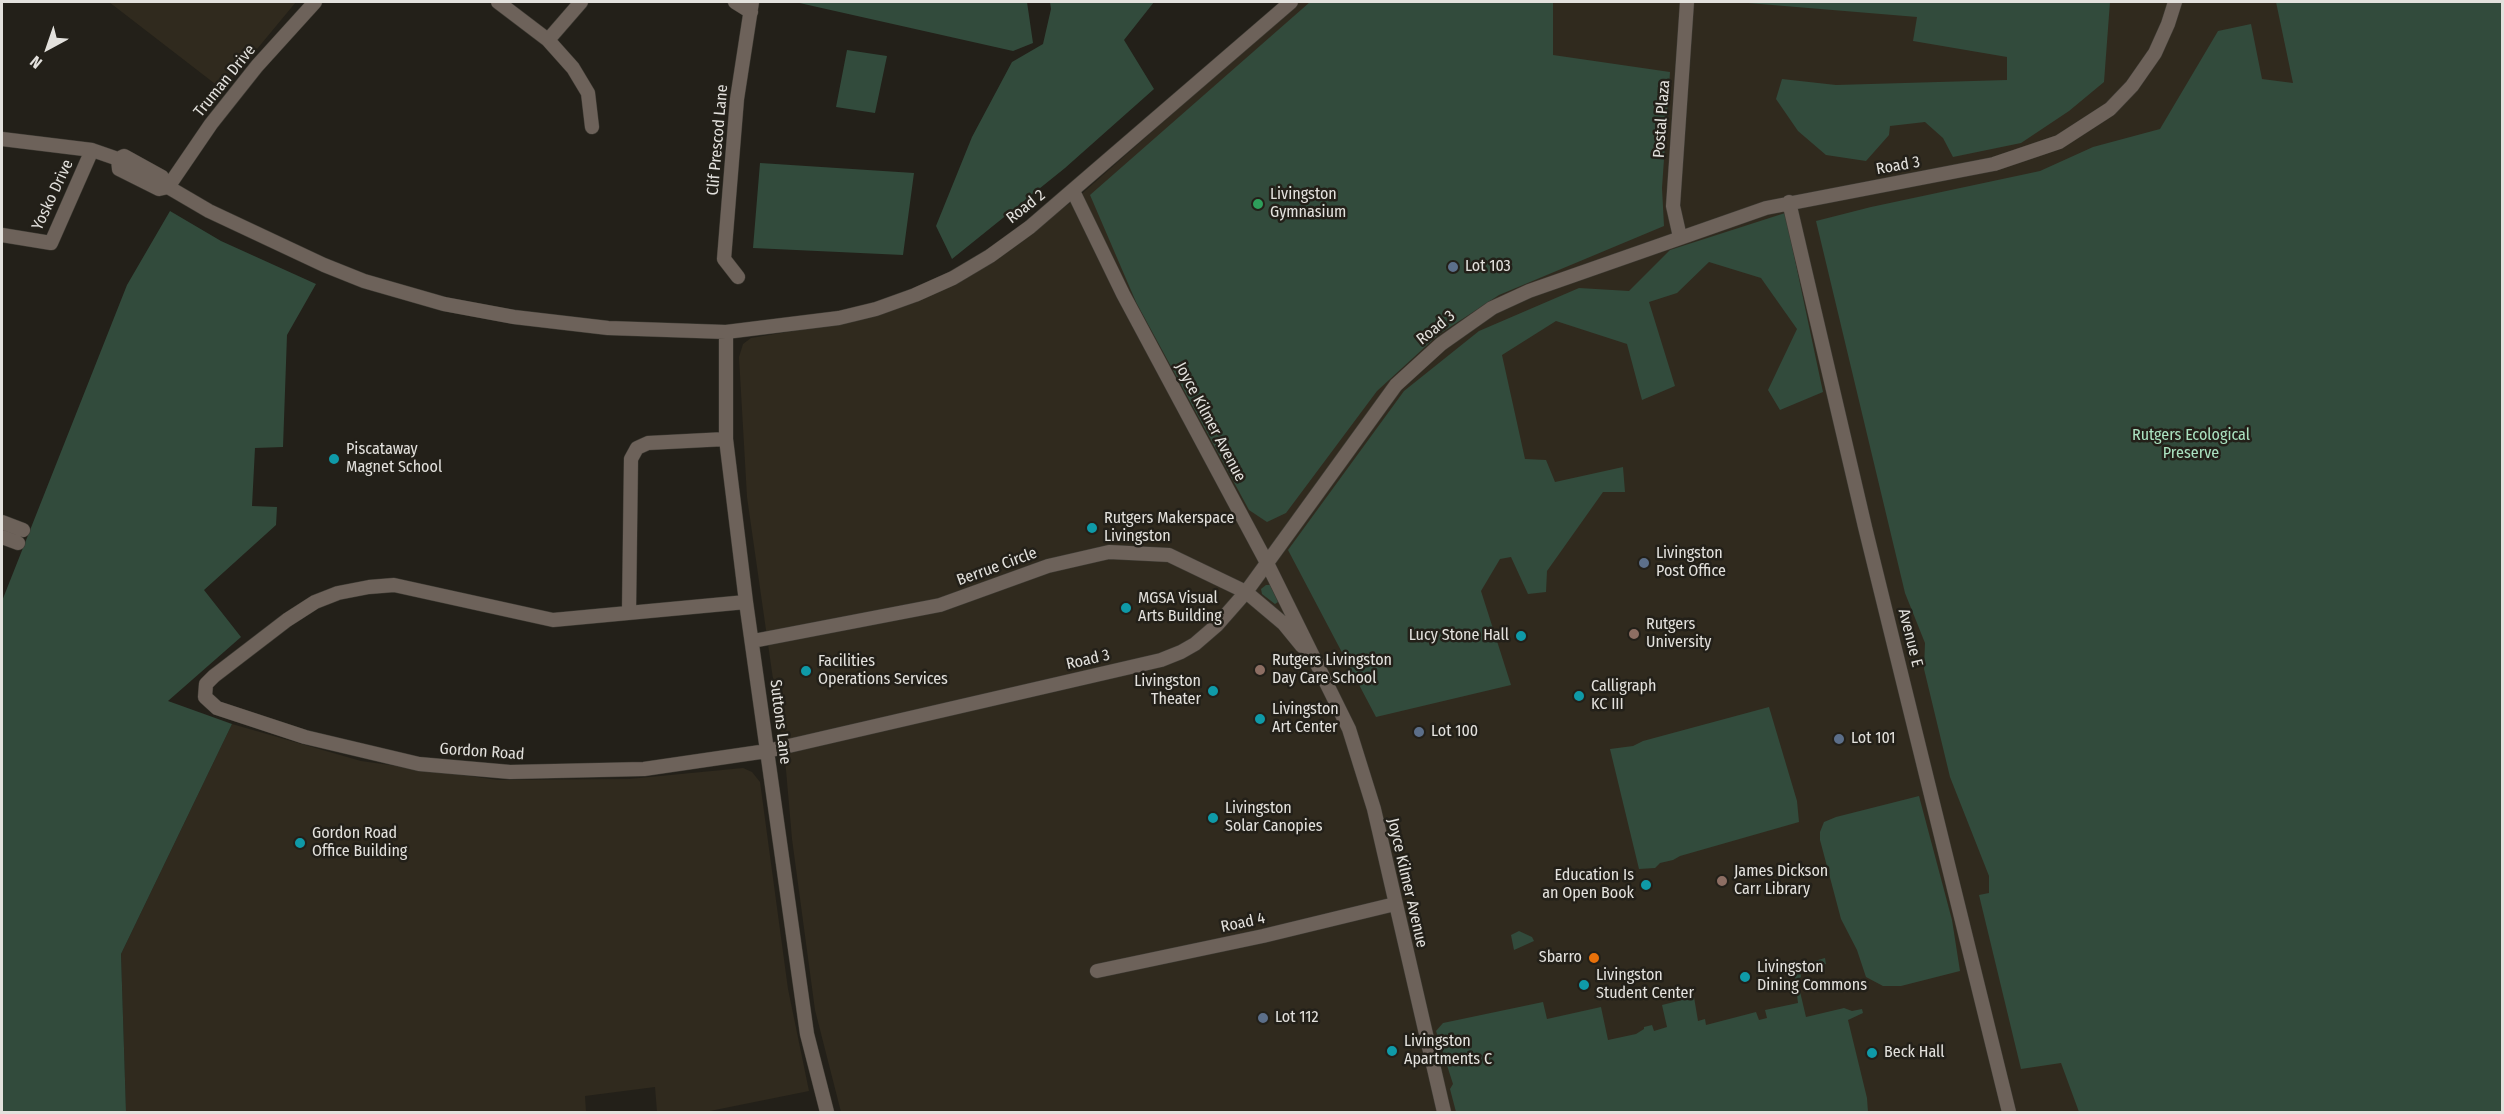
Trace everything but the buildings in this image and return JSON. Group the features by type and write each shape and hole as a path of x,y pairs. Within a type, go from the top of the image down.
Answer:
{"street":[{"name":"Truman Drive","path":"168,187 211,124 257,66 315,2"},
{"path":"498,2 548,40 573,68 588,93 592,127"},
{"path":"548,40 581,2"},
{"path":"735,2 752,7"},
{"name":"Road 2","path":"168,187 209,211 324,265 364,281 444,304 514,317 608,328 726,332 839,318 876,309 915,295 952,278 990,256 1030,227 1073,191 1292,2"},
{"name":"Postal Plaza","path":"1680,237 1673,206 1687,2"},
{"name":"Road 3","path":"767,751 1161,660 1181,652 1195,644 1217,625 1246,592 1396,385 1441,344 1492,308 1509,299 1766,208 1994,164 2059,142 2110,109 2132,86 2155,53 2175,2"},
{"name":"Clif Prescod Lane","path":"738,277 724,259 737,99 752,7"},
{"name":"Yosko Drive","path":"2,139 92,150 118,159 119,169 159,189 168,187"},
{"name":"Yosko Drive","path":"2,235 51,243 92,150"},
{"name":"Joyce Kilmer Avenue","path":"1073,191 1123,294 1267,563 1339,706 1358,755 1374,809 1444,1113"},
{"name":"Avenue E","path":"1789,202 1867,536 2009,1113"},
{"name":"Suttons Lane","path":"726,332 726,439 746,602 807,1034 822,1111"},
{"path":"726,439 648,443 637,448 631,459 629,612 746,602"},
{"path":"2,522 21,537 2,537"},
{"name":"Berrue Circle","path":"753,641 940,605 1048,566 1109,552 1169,555 1246,592"},
{"name":"Gordon Road","path":"629,612 576,620 553,620 394,585 338,593 315,602 287,620 214,676 206,684 204,697 217,708 305,738 419,764 510,772 644,769 767,751"},
{"name":"Joyce Kilmer Avenue","path":"1246,592 1284,624 1319,668"},
{"name":"Road 4","path":"1097,971 1263,936 1395,904"},
{"name":"Avenue E","path":"2001,1080 2017,1113"}],"shaded area":[{"path":"109,2 296,2 223,90"},
{"name":"Rutgers University","path":"1299,2 2502,2 2502,1112 841,1112 815,1010 792,839 786,770 747,497 739,357 743,344 751,338 840,323 990,261 1077,198"},
{"path":"232,724 361,761 498,780 629,779 743,768 752,772 760,782 788,989 809,1091 705,1112 657,1112 655,1087 585,1096 586,1112 126,1112 121,954"}],"green space":[{"path":"795,2 1027,2 1033,43 1013,51"},
{"path":"1050,2 1154,2 1124,40 1154,89 1065,168 952,259 936,226 972,137 1012,62 1043,44 1051,9"},
{"path":"1310,2 1553,2 1553,55 1670,72 1662,188 1664,226 1499,295 1438,335 1377,391 1286,513 1267,522 1249,510 1136,302 1090,195"},
{"path":"1736,2 2110,2 2104,82 2069,111 2021,143 1953,157 1943,138 1925,122 1890,126 1889,135 1866,161 1826,155 1798,131 1776,99 1782,79 1836,85 2007,80 2007,57 1913,41 1917,17"},
{"name":"Rutgers Ecological Preserve","path":"2276,2 2502,2 2502,1112 2079,1112 2061,1063 2021,1069 1979,895 1989,893 1989,876 1950,777 1924,669 1925,643 1905,593 1816,221 2040,171 2093,147 2160,129 2218,31 2251,24 2262,79 2293,83"},
{"path":"847,50 887,56 875,113 836,107"},
{"path":"760,163 914,173 903,255 753,248"},
{"path":"170,211 221,241 316,284 287,335 283,447 255,448 252,506 277,507 276,525 204,590 241,637 168,701 232,724 121,954 126,1112 2,1112 2,601 127,285"},
{"path":"1785,213 1823,392 1780,410 1768,390 1797,329 1761,278 1709,262 1677,293 1649,302 1675,386 1642,400 1627,344 1556,321 1502,355 1525,459 1546,460 1555,482 1623,467 1625,492 1603,492 1547,571 1546,592 1528,594 1511,557 1500,559 1481,591 1511,685 1376,717 1288,550 1404,391 1479,331 1579,288 1629,291 1670,250"},
{"path":"1270,585 1278,602 1275,604 1262,594 1261,589"},
{"path":"1769,707 1797,801 1799,822 1680,856 1660,863 1655,868 1639,869 1610,749 1633,746 1643,741"},
{"path":"1919,796 1952,920 1960,971 1901,986 1883,986 1866,977 1857,950 1841,919 1820,840 1820,832 1824,822 1836,817"},
{"path":"1519,931 1532,937 1534,941 1514,950 1511,935"},
{"path":"1825,958 1826,964 1800,971 1801,977 1797,979 1806,1017 1844,1008 1852,1011 1862,1009 1863,1013 1848,1020 1867,1098 1868,1112 1456,1112 1450,1089 1453,1084 1436,1031 1443,1023 1543,1002 1547,1019 1601,1007 1608,1040 1636,1034 1644,1027 1652,1025 1654,1031 1667,1027 1662,1005 1694,997 1698,1021 1705,1019 1706,1025 1756,1012 1759,1020 1767,1018 1765,1010 1798,1003 1794,972 1798,971 1797,966"}],"place":[{"name":"Livingston Gymnasium","path":"1258,204"},
{"name":"Lot 103","path":"1453,267"},
{"name":"Piscataway Magnet School","path":"334,459"},
{"name":"Rutgers Makerspace Livingston","path":"1092,528"},
{"name":"Livingston Post Office","path":"1644,563"},
{"name":"MGSA Visual Arts Building","path":"1126,608"},
{"name":"Rutgers University","path":"1634,634"},
{"name":"Lucy Stone Hall","path":"1521,636"},
{"name":"Rutgers Livingston Day Care School","path":"1260,670"},
{"name":"Facilities Operations Services","path":"806,671"},
{"name":"Livingston Theater","path":"1213,691"},
{"name":"Calligraph KC III","path":"1579,696"},
{"name":"Livingston Art Center","path":"1260,719"},
{"name":"Lot 100","path":"1419,732"},
{"name":"Lot 101","path":"1839,739"},
{"name":"Livingston Solar Canopies","path":"1213,818"},
{"name":"Gordon Road Office Building","path":"300,843"},
{"name":"James Dickson Carr Library","path":"1722,881"},
{"name":"Education Is an Open Book","path":"1646,885"},
{"name":"Sbarro","path":"1594,958"},
{"name":"Livingston Dining Commons","path":"1745,977"},
{"name":"Livingston Student Center","path":"1584,985"},
{"name":"Lot 112","path":"1263,1018"},
{"name":"Livingston Apartments C","path":"1392,1051"},
{"name":"Beck Hall","path":"1872,1053"}]}
